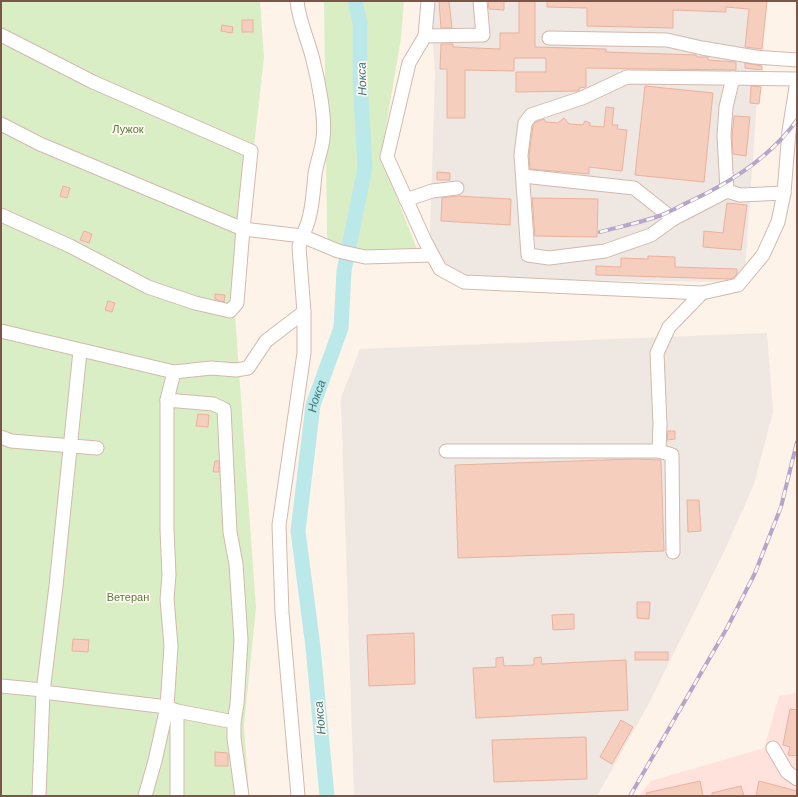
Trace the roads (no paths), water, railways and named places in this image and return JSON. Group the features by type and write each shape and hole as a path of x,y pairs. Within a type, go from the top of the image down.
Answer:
{"street":[{"path":"297,1 298,16 313,60 317,79 324,138 316,164 313,195 307,222 299,247 303,284 304,353 279,525 282,613 298,796"},
{"path":"428,1 426,36 409,63 387,157 432,255 440,269 464,282 702,293 738,285 763,255 778,222 784,193 789,130 797,80 627,77 582,98 531,116 525,123 522,155 528,255 549,258 605,252 651,236 673,219 727,191 740,195 784,193"},
{"path":"426,36 483,35 480,1"},
{"path":"1,35 93,82 252,151 243,229 237,303 230,311 195,302 148,286 70,246 1,214"},
{"path":"549,38 667,40 702,48 755,57 797,60"},
{"path":"727,191 724,135 726,107 733,78"},
{"path":"1,124 40,144 243,229 302,236 338,252 365,257 432,255"},
{"path":"523,176 634,188 673,219"},
{"path":"406,200 432,192 456,188"},
{"path":"659,451 660,425 657,353 669,327 702,293"},
{"path":"1,331 174,372 211,368 236,370 248,368 266,341 304,312"},
{"path":"39,796 43,691 56,586 80,350"},
{"path":"174,372 167,400 167,523 169,575 167,600 171,646 172,709 177,796"},
{"path":"167,400 213,404 224,409 230,532 236,564 241,640 234,738 242,796"},
{"path":"1,437 11,441 98,448"},
{"path":"446,451 659,451 672,455 673,552"},
{"path":"1,686 172,709 234,722"},
{"path":"144,796 172,709"},
{"path":"773,748 787,772 797,779"}],"waterway":[{"name":"Нокса","path":"327,796 313,647 298,531 313,405 341,328 344,271 365,168 360,79 360,23 355,1"}],"railway":[{"path":"600,232 660,216 716,188 746,170 760,159 774,147 797,120"},
{"path":"630,796 727,628 755,573 781,507 797,442"}],"park label":[{"name":"Лужок","path":"128,129"},
{"name":"Ветеран","path":"128,597"}]}
